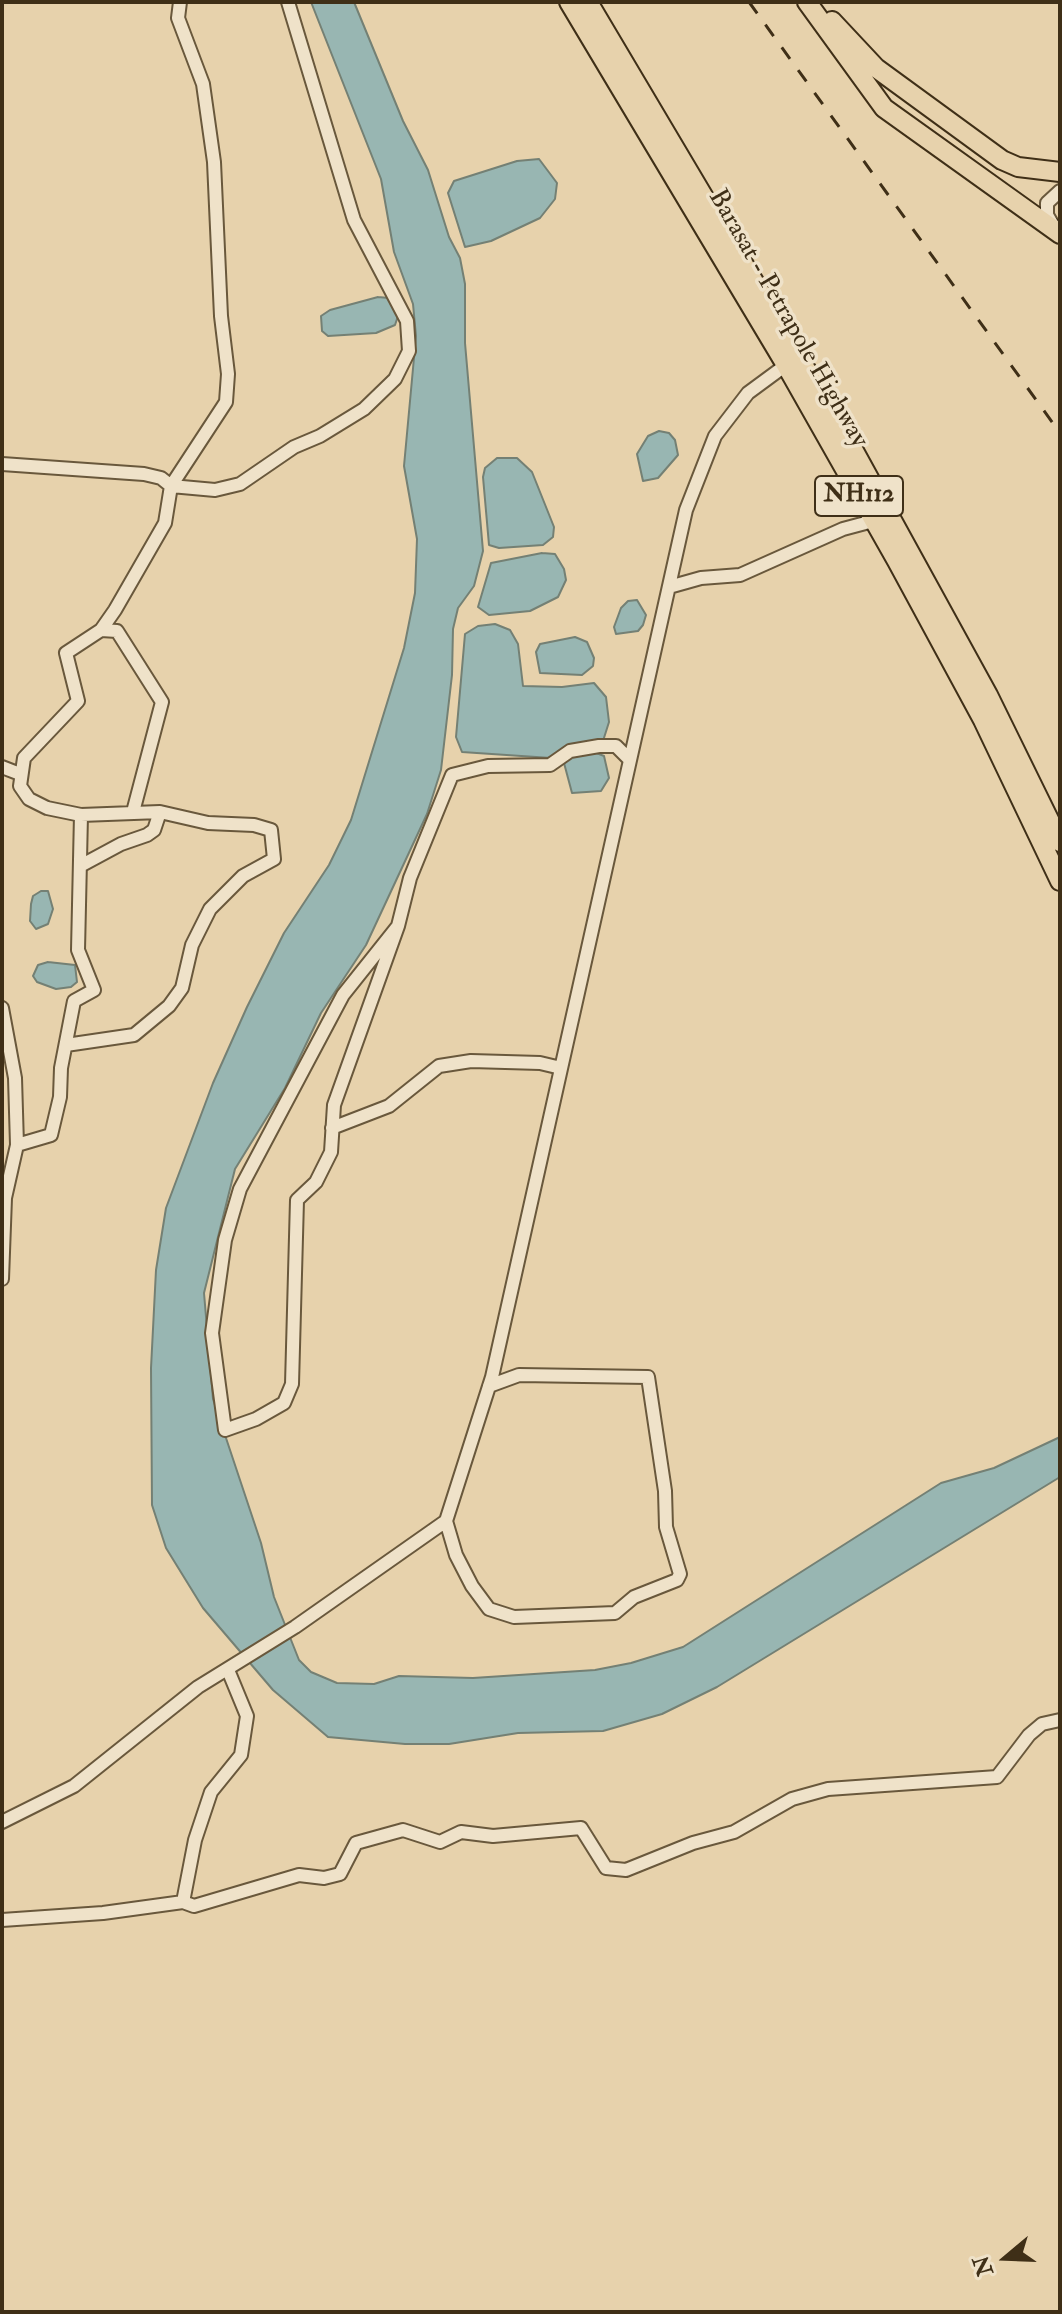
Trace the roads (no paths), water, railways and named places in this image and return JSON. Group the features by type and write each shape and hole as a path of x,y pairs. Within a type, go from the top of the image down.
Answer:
{"highway":[{"name":"Barasat - Petrapole Highway","path":"569,2 786,365 983,720 1060,881"},
{"name":"Barasat - Petrapole Highway","path":"588,2 841,427 988,695 1060,842"},
{"path":"807,2 884,108 1058,232"},
{"path":"820,2 851,45 876,68 1002,160 1018,167 1060,172"}],"street":[{"path":"66,1045 134,1035 169,1006 182,988 192,945 210,909 243,876 274,859 271,830 254,825 208,823 160,812 81,815 47,808 29,799 20,786 20,774 30,747 78,701 66,653 101,630 165,523 172,497 171,486 226,402 228,374 221,316 214,162 203,84 178,18 180,2"},
{"path":"2,464 144,474 161,478 171,486 215,490 240,484 294,447 320,436 364,409 395,379 409,351 407,321 354,220 288,2"},
{"path":"1058,232 1046,209 1050,198 1060,191"},
{"path":"489,1386 519,1375 648,1377 665,1491 666,1527 680,1574 677,1580 634,1597 615,1613 514,1617 489,1609 472,1586 456,1555 446,1521 489,1386 628,758 690,497 715,436 748,393 786,365"},
{"path":"669,587 701,578 740,575 843,529 873,521"},
{"path":"101,630 117,631 162,702 133,812"},
{"path":"398,926 343,995 240,1189 225,1240 212,1333 225,1430 256,1419 284,1403 292,1384 297,1200 316,1182 331,1152 334,1105 398,926 410,878 452,775 488,766 545,766 570,751 599,746 616,746 628,758"},
{"path":"2,767 20,774"},
{"path":"2,778 20,774"},
{"path":"82,865 121,844 147,835 154,830 160,812"},
{"path":"17,1145 51,1135 74,1001 94,990 78,950 81,815"},
{"path":"2,1008 15,1078 17,1145 5,1198 2,1279"},
{"path":"332,1128 389,1106 439,1066 471,1061 540,1063 561,1068"},
{"path":"2,1822 74,1786 198,1687 295,1627 446,1521"},
{"path":"183,1902 195,1840 211,1792 241,1755 247,1716 230,1669"},
{"path":"2,1920 103,1913 183,1902 194,1906 299,1875 324,1878 340,1874 356,1843 403,1830 440,1842 461,1832 493,1836 581,1828 606,1868 626,1870 693,1843 734,1832 792,1799 828,1789 997,1777 1029,1735 1042,1724 1060,1720"}],"water":[{"path":"311,2 354,2 403,121 428,170 449,237 460,258 465,284 465,343 483,551 474,586 458,608 453,629 452,675 441,770 427,814 366,945 321,1013 285,1088 235,1169 204,1293 213,1399 261,1543 274,1597 299,1660 311,1672 337,1683 374,1684 399,1676 473,1678 595,1670 631,1663 683,1647 941,1483 994,1468 1060,1437 1060,1477 717,1687 662,1714 603,1731 518,1733 449,1744 405,1744 328,1737 273,1690 203,1608 166,1548 152,1505 151,1368 156,1270 166,1208 213,1083 247,1007 284,933 329,865 351,820 404,648 415,593 417,539 404,466 416,336 413,304 394,252 381,179"},
{"path":"539,159 557,183 555,199 540,218 491,241 465,247 448,193 454,181 517,161"},
{"path":"378,297 389,298 398,316 395,325 376,333 328,336 322,331 321,316 330,310"},
{"path":"659,431 669,433 675,440 678,455 658,478 643,481 637,454 648,436"},
{"path":"497,458 517,458 532,472 554,527 553,537 543,545 499,548 489,545 483,477 485,468"},
{"path":"542,553 555,554 564,569 566,580 558,597 530,611 489,615 478,607 491,563"},
{"path":"637,600 646,615 643,625 638,631 616,634 614,627 621,608 628,601"},
{"path":"495,624 510,630 518,644 523,686 562,687 594,683 606,697 609,722 603,741 551,758 462,752 456,737 465,634 478,626"},
{"path":"575,637 587,642 594,658 593,666 582,675 540,673 536,652 540,644"},
{"path":"594,752 604,756 609,778 601,791 572,793 564,763 571,757"},
{"path":"48,891 53,909 48,924 36,929 30,921 31,904 33,896"},
{"path":"48,962 75,965 77,982 71,987 56,989 37,982 33,976 38,965"}],"railway":[{"path":"749,2 1060,433"}]}
